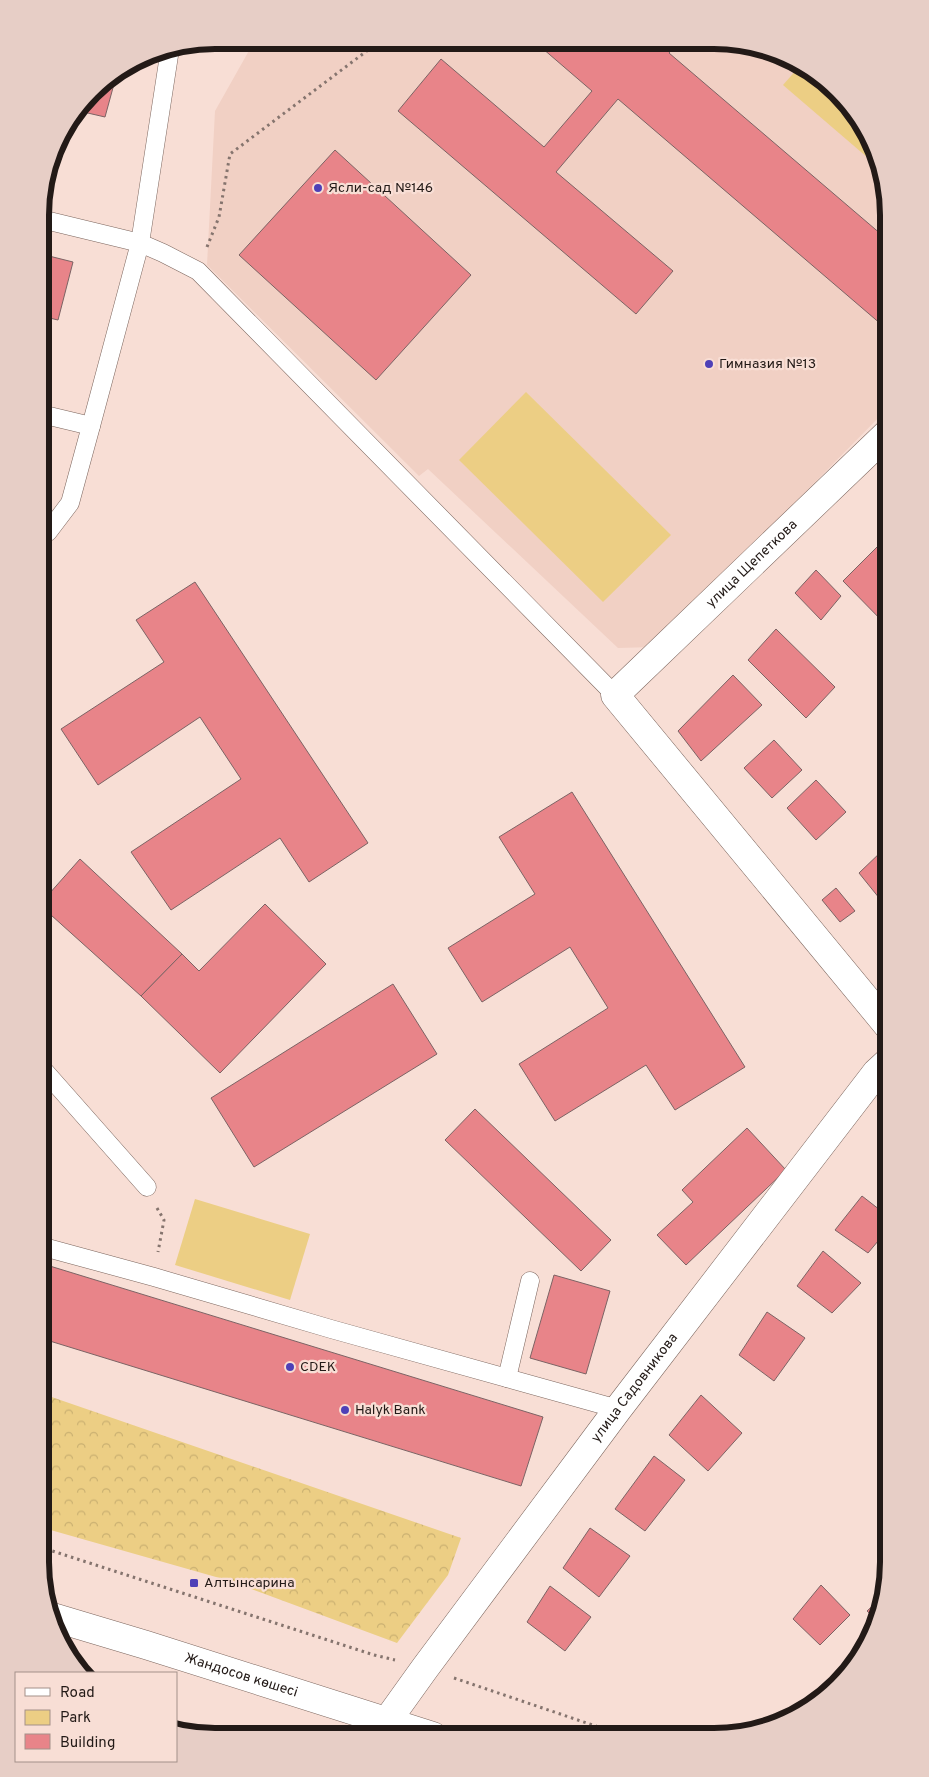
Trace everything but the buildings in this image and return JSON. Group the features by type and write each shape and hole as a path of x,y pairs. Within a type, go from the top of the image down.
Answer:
{"street":[{"name":"улица Щепеткова","path":"615,695 880,441"},
{"path":"615,695 880,1016"},
{"name":"улица Садовникова","path":"387,1722 618,1409 880,1069"},
{"name":"Жандосов көшесі","path":"60,1619 407,1728"}],"lane":[{"path":"49,531 70,503 140,243 169,56"},
{"path":"49,221 140,243 198,271 615,695"},
{"path":"49,416 91,426"},
{"path":"49,1077 147,1187"},
{"path":"49,1248 618,1409"},
{"path":"506,1378 530,1281"}],"path":[{"path":"198,271 219,217 230,154 369,49"},
{"path":"147,1187 164,1220 154,1277"},
{"path":"49,1550 374,1655 425,1668 602,1728"}],"shaded area":[{"name":"Гимназия №13","path":"250,49 725,49 746,52 788,66 824,90 839,105 863,141 877,183 880,215 880,416 653,647 618,648 428,469 419,476 207,265 215,111"}],"green space":[{"path":"796,71 824,90 839,105 852,123 863,141 870,160 783,85"},
{"path":"526,392 671,535 603,602 459,460"},
{"path":"195,1199 310,1234 290,1300 175,1265"},
{"path":"49,1396 461,1538 448,1575 397,1643 230,1581 49,1530"}],"place":[{"name":"Ясли-сад №146","path":"318,188"},
{"name":"Гимназия №13","path":"709,364"},
{"name":"CDEK","path":"290,1367"},
{"name":"Halyk Bank","path":"345,1410"},
{"name":"Алтынсарина","path":"194,1583"}]}
